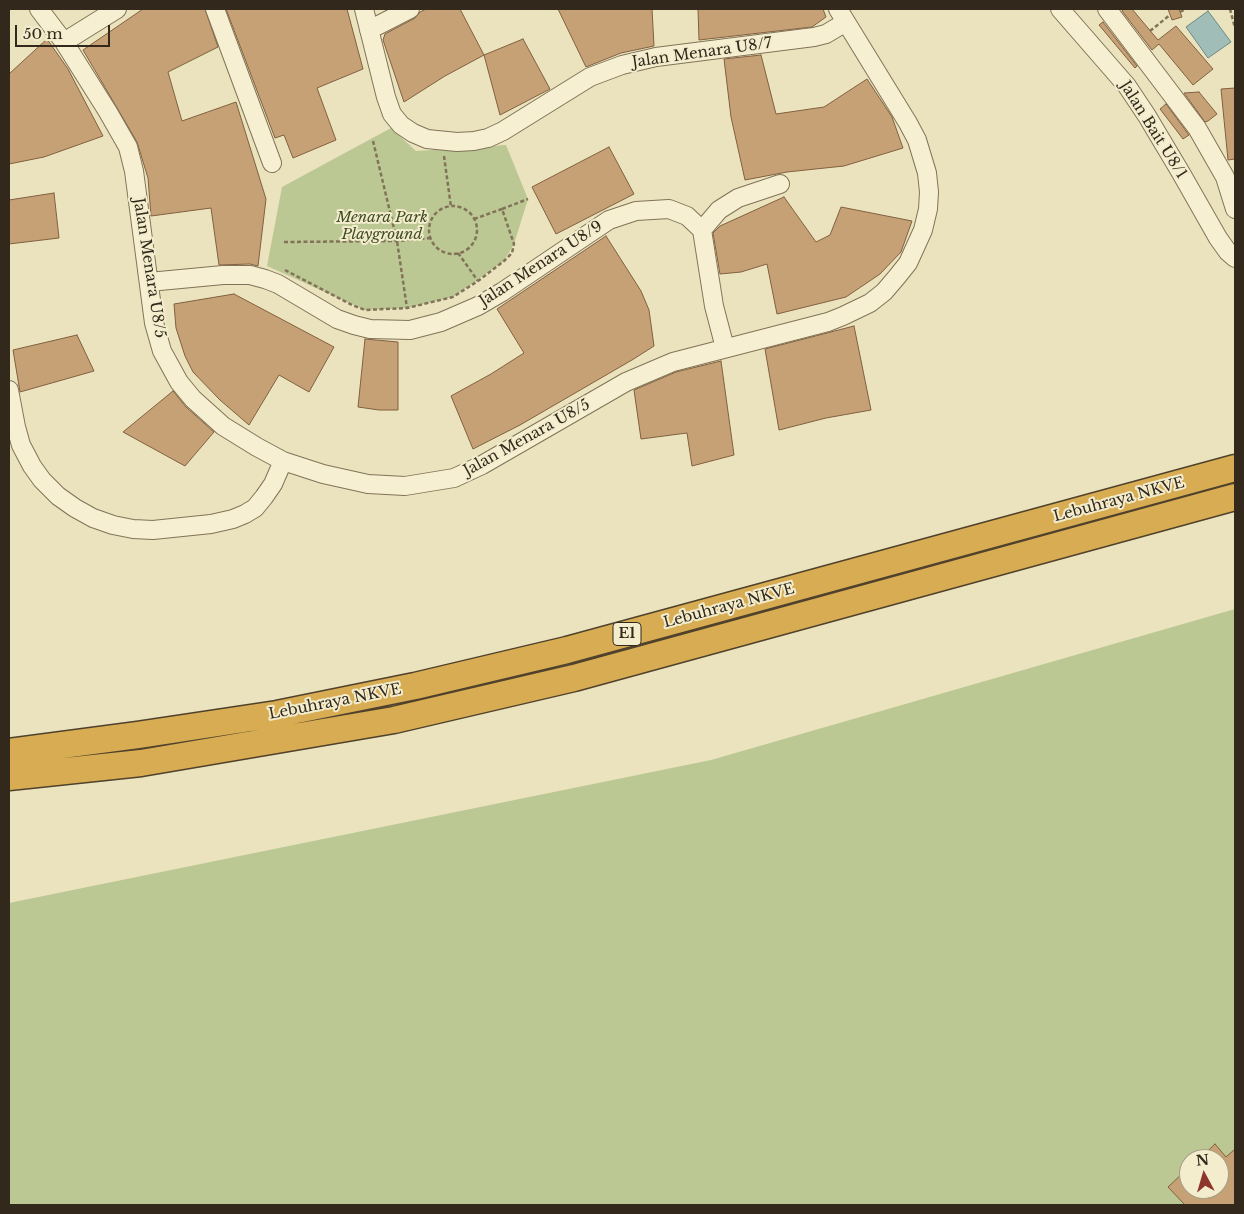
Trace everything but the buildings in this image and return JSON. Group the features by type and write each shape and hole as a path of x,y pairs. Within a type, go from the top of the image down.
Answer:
{"highway":[{"name":"Lebuhraya NKVE","path":"9,752 277,714 425,684 567,650 1235,468"},
{"name":"Lebuhraya NKVE","path":"9,777 141,763 394,720 574,678 1235,497"}],"street":[{"name":"Jalan Menara U8/5","path":"38,9 64,42 128,147 134,171 157,336 162,351 179,382 203,409 223,426 257,447 283,460 324,474 368,484 405,486 454,478 482,465 626,382 673,362 828,322 870,303 884,292 908,262 922,230 928,209 927,173 917,140 842,15"},
{"path":"64,42 117,9"},
{"path":"215,9 272,163"},
{"name":"Jalan Menara U8/7","path":"364,9 392,114 401,125 412,133 442,142 474,141 488,138 503,131 590,77 622,65 656,57 814,37 826,34 842,15"},
{"path":"369,30 410,9"},
{"name":"Jalan Bait U8/1","path":"1060,9 1127,86 1147,116 1218,238 1235,258"},
{"path":"1107,9 1197,128 1230,176 1235,208"},
{"path":"725,348 714,306 702,230 718,210 738,198 780,184"},
{"name":"Jalan Menara U8/9","path":"149,282 223,275 250,275 285,287 337,319 354,325 370,328 410,330 441,322 478,306 609,220 636,211 668,210 687,216 702,230"},
{"path":"9,390 16,427 22,445 32,466 42,480 58,496 75,508 93,518 113,525 153,530 211,524 233,519 254,508 264,497 283,460"}],"path":[{"path":"1180,12 1186,9"},
{"path":"1230,9 1235,28"},
{"path":"1150,31 1170,15"},
{"path":"373,142 397,241 407,308"},
{"path":"442,142 451,207"},
{"path":"474,220 528,199"},
{"path":"451,207 465,210 474,220 476,237 469,248 458,253 446,253 433,243 430,226 435,215 445,208 451,207"},
{"path":"282,268 365,310 407,308 454,297 478,281 512,253 514,244 502,209"},
{"path":"284,242 397,241 431,238"},
{"path":"458,253 478,281"}],"green space":[{"name":"Menara Park Playground","path":"391,128 416,151 506,145 528,199 514,244 504,261 453,297 407,308 365,310 267,266 282,187"},
{"path":"1235,609 1235,1205 9,1205 9,903 711,760"}],"water":[{"path":"1208,11 1231,42 1208,58 1186,27"}]}
